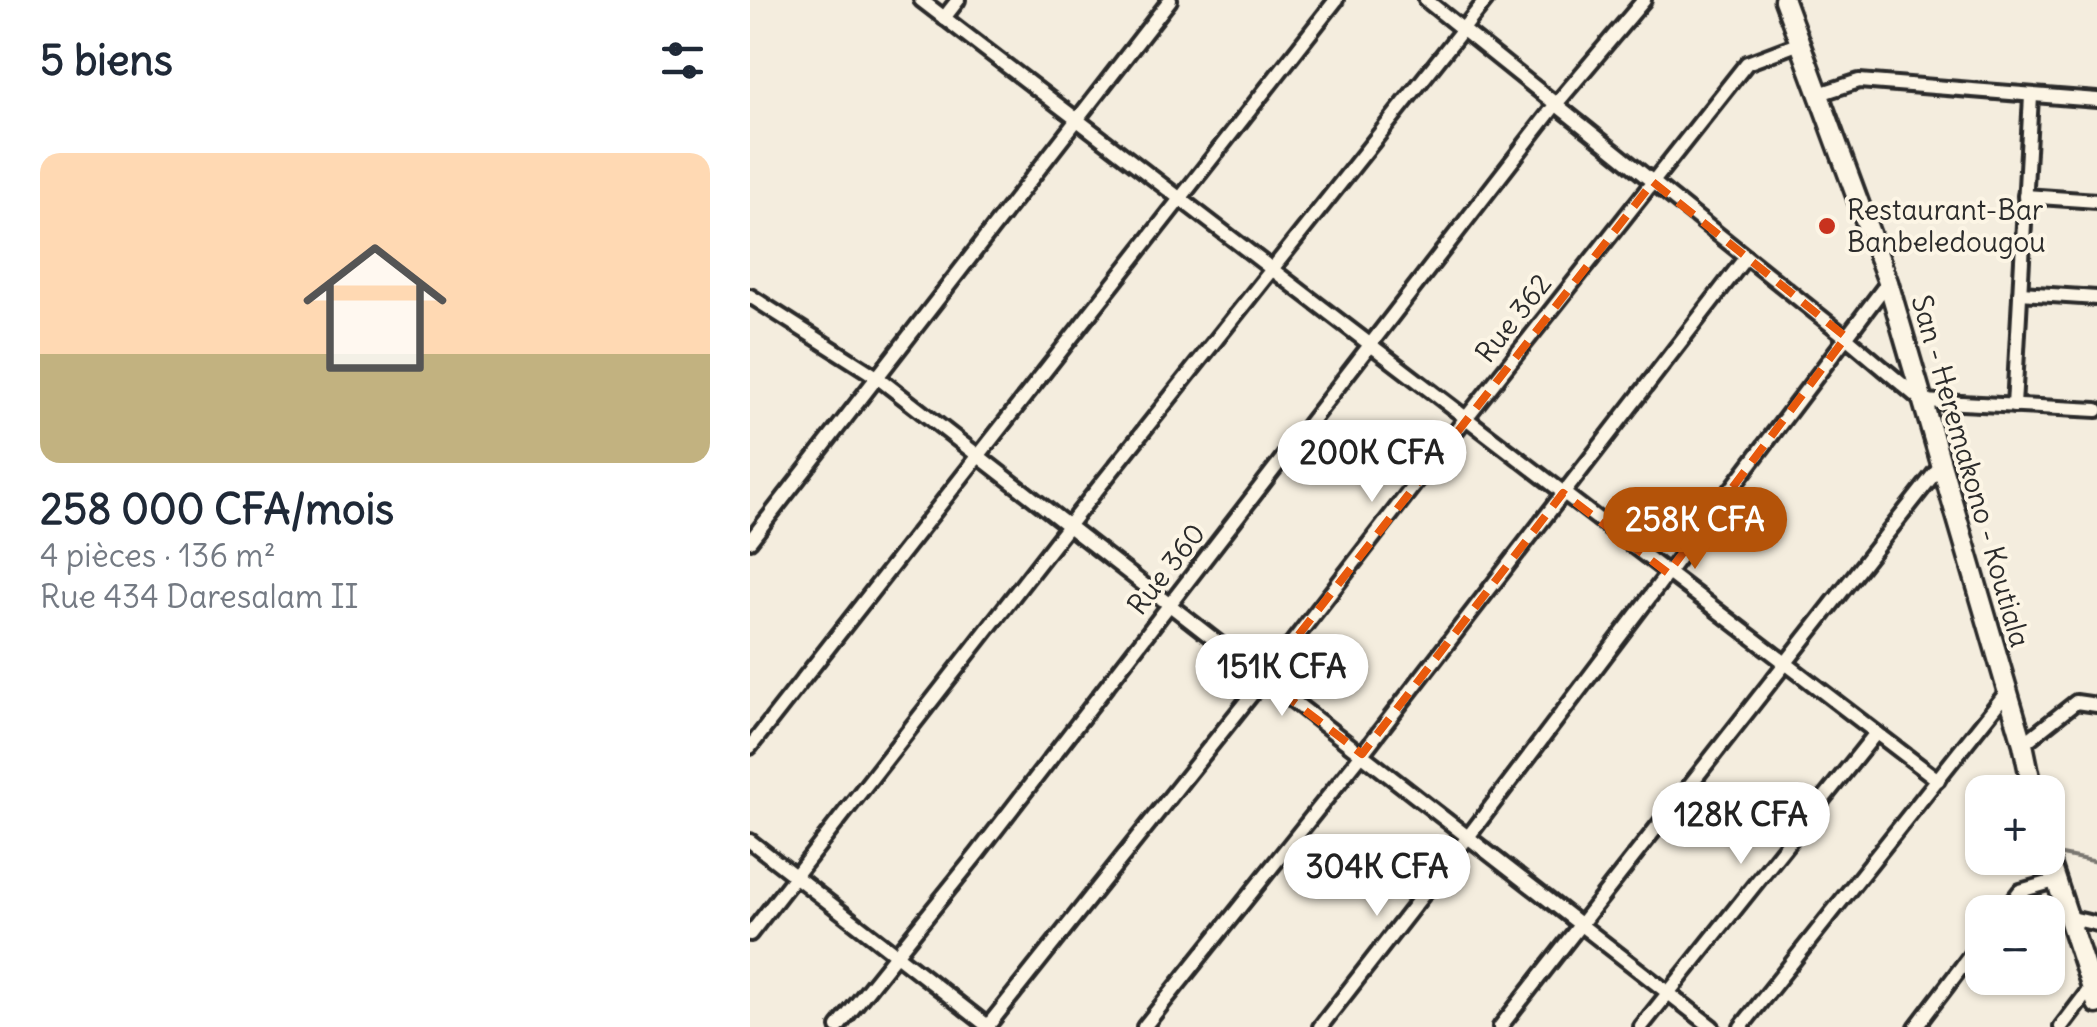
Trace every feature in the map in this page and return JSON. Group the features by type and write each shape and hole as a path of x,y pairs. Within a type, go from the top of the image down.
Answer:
{"main road":[{"name":"San - Heremakono - Koutiala","path":"1784,0 1888,282 2029,775"},
{"path":"2053,875 2095,995"}],"street":[{"path":"921,0 1938,780"},
{"path":"944,18 958,0"},
{"path":"750,540 1170,0"},
{"path":"750,747 1336,0"},
{"path":"1426,0 1922,400 2097,410"},
{"path":"750,934 1486,0"},
{"name":"Rue 360","path":"838,1027 1556,104 1644,0"},
{"name":"Rue 362","path":"988,1027 1747,63 1800,42"},
{"path":"1819,94 1859,81 2097,100"},
{"path":"2014,406 2031,96"},
{"path":"2025,196 2097,201"},
{"path":"1144,1027 1362,754 1746,257"},
{"path":"1320,1027 1888,282"},
{"path":"2020,293 2097,298"},
{"path":"750,296 877,377 1712,1027"},
{"path":"1500,1027 1941,465"},
{"path":"1741,1027 2006,693"},
{"path":"2023,744 2076,702 2097,705"},
{"path":"1641,1027 1876,733"},
{"path":"750,841 988,1027"},
{"path":"2017,895 2055,881"},
{"path":"2067,916 2097,924"},
{"path":"1916,1027 1965,962"},
{"path":"2061,1027 2095,995"}],"highlighted area":[{"path":"1653,182 1846,337 1668,573 1563,493 1362,754 1264,679"}],"waterway":[{"path":"2065,856 2097,862"}],"place":[{"name":"Restaurant-Bar Banbeledougou","path":"1827,226"}]}
